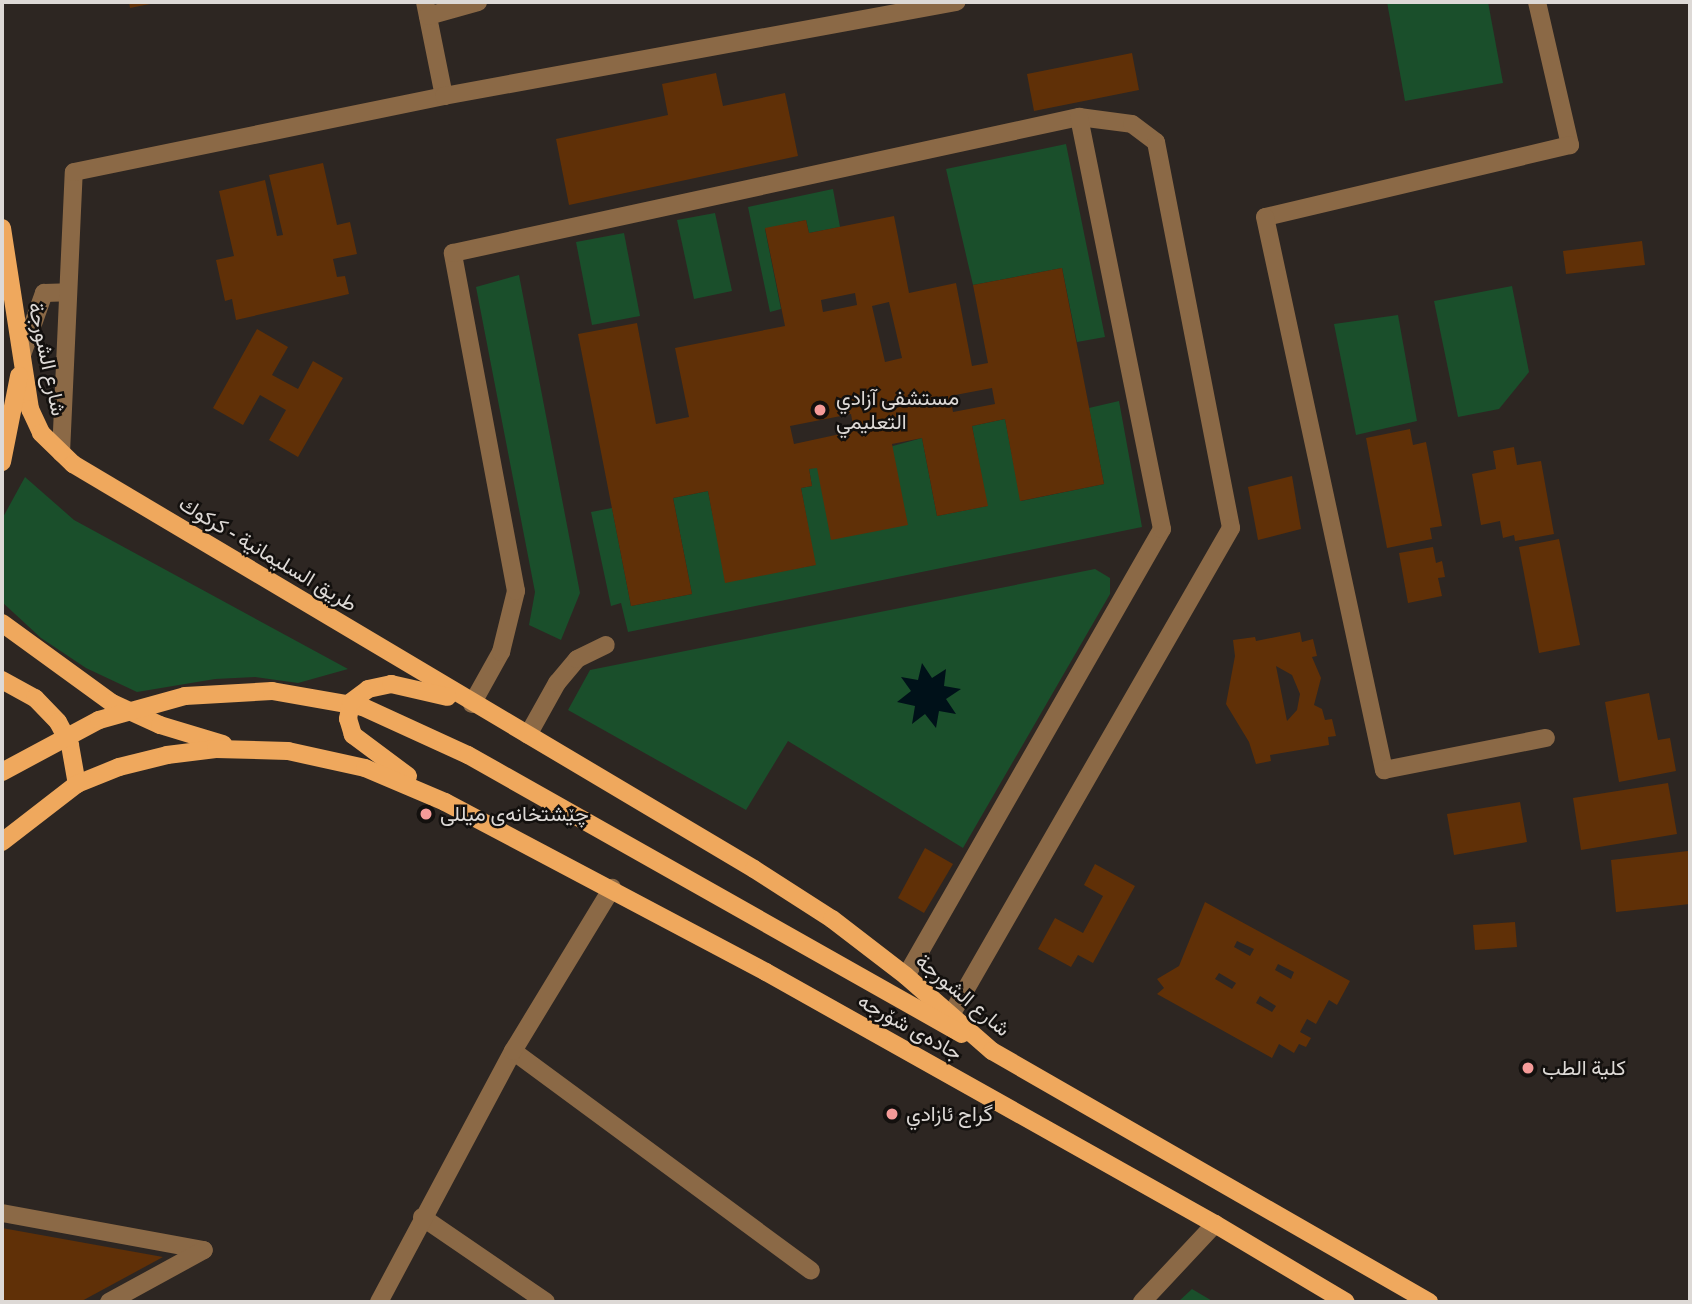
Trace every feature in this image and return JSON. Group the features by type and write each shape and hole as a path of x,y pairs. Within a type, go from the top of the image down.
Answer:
{"main road":[{"name":"شارع الشورجة","path":"2,228 10,294 30,409 41,433"},
{"path":"2,462 22,355"},
{"name":"طريق السليمانية - كركوك","path":"41,433 61,453 475,706"},
{"path":"2,623 62,670 136,715 243,749 341,761 445,802"},
{"path":"2,680 35,698 58,722 70,745 77,784"},
{"path":"445,802 360,743 350,724 351,702 368,689 399,684 475,706"},
{"path":"2,772 68,733 118,713 185,696 250,690 363,707 433,737 512,780 992,1051"},
{"name":"شارع الشورجة","path":"475,706 754,869 906,976 992,1051 1429,1302"},
{"path":"2,842 77,784 159,757 243,749"},
{"name":"جادەی شۆرجە","path":"445,802 612,888 1215,1224 1346,1302"}],"street":[{"path":"443,96 427,9 478,2"},
{"path":"61,453 74,172 443,96 956,2"},
{"path":"1537,2 1570,145 1265,217 1384,770 1546,738"},
{"path":"906,976 1162,529 1079,117"},
{"path":"475,706 501,652 516,591 453,253 1079,117 1132,124 1156,142 1231,528 951,1015"},
{"path":"22,355 44,293 68,292"},
{"path":"528,735 570,667 606,645"},
{"path":"379,1302 513,1051 612,888"},
{"path":"513,1051 811,1271"},
{"path":"2,1213 204,1250 109,1302"},
{"path":"422,1217 546,1302"},
{"path":"1142,1302 1215,1224"}],"green space":[{"path":"1387,2 1488,2 1503,83 1405,101"},
{"path":"1066,144 1105,337 1077,342 1062,268 973,285 946,169"},
{"path":"833,189 840,227 809,233 806,220 765,229 781,309 770,312 748,207"},
{"path":"715,213 732,291 694,299 677,220"},
{"path":"624,233 640,316 592,325 576,242"},
{"path":"519,275 580,593 561,640 529,625 535,592 476,287"},
{"path":"1512,286 1529,372 1499,409 1458,417 1434,301"},
{"path":"1398,315 1417,421 1356,435 1334,324"},
{"path":"1119,401 1142,527 628,632 621,603 611,606 591,512 612,508 631,606 692,594 673,498 708,491 726,582 815,565 801,488 812,486 809,469 922,438 937,516 987,506 972,426 1005,419 1021,501 1104,484 1089,408"},
{"path":"25,477 74,520 348,669 298,683 255,677 215,679 137,692 86,668 41,638 2,602 2,519"},
{"path":"1095,569 1110,578 1110,594 963,848 788,741 746,810 568,710 590,670"},
{"path":"1192,1289 1214,1302 1178,1302"}],"shaded area":[{"path":"922,663 932,678 946,669 944,686 961,689 946,699 956,714 939,711 936,728 925,714 912,724 915,706 897,702 911,691 901,677 918,680"}],"building":[{"path":"129,2 155,2 155,3 130,8"},
{"path":"1132,53 1139,90 1034,111 1027,74"},
{"path":"716,73 723,106 785,93 798,156 569,205 556,139 668,115 662,84"},
{"path":"323,163 337,225 350,222 357,254 333,259 337,277 345,276 349,294 236,320 232,299 225,301 216,260 234,256 219,191 265,180 277,236 283,235 269,175"},
{"name":"مستشفى آزادي التعليمي","path":"894,216 909,293 956,283 972,366 988,363 973,285 1062,268 1104,484 1020,501 1005,419 972,426 988,506 937,516 922,438 892,444 908,525 831,540 817,468 809,469 812,486 801,488 816,565 725,583 708,491 673,498 692,594 631,606 578,334 637,323 656,424 689,417 675,348 785,326 765,228 806,220 809,233","holes":["855,293 857,305 823,312 821,300","889,302 902,358 885,362 872,306","992,388 995,404 953,412 950,396","851,414 854,431 794,444 790,426"]},
{"path":"1642,241 1645,265 1566,274 1563,251"},
{"path":"257,329 288,347 272,375 298,389 313,361 343,378 298,457 269,440 286,410 260,395 243,425 213,408"},
{"path":"1410,429 1413,445 1426,442 1442,526 1430,528 1432,539 1387,548 1366,438"},
{"path":"1514,447 1517,465 1541,461 1554,534 1515,541 1514,535 1503,538 1500,521 1481,525 1472,474 1496,469 1493,451"},
{"path":"1292,476 1301,529 1258,540 1248,487"},
{"path":"1559,539 1580,645 1539,653 1519,547"},
{"path":"1433,547 1436,563 1442,561 1445,577 1438,578 1442,596 1408,603 1399,553"},
{"path":"1300,632 1302,642 1313,639 1317,656 1312,657 1321,678 1314,705 1322,709 1325,720 1332,719 1336,736 1328,737 1329,745 1270,755 1271,761 1256,764 1249,742 1226,704 1235,656 1233,640 1255,637 1256,641","holes":["1276,666 1292,675 1300,694 1297,710 1287,721"]},
{"path":"1649,693 1658,740 1670,738 1676,771 1619,782 1605,702"},
{"path":"1668,783 1677,834 1581,850 1573,798"},
{"path":"1520,802 1527,842 1454,855 1447,814"},
{"path":"925,848 953,864 924,913 898,898"},
{"path":"1688,851 1690,904 1616,912 1611,860"},
{"path":"1095,864 1135,886 1093,963 1078,955 1071,967 1038,949 1055,918 1083,933 1103,896 1084,885"},
{"path":"1205,902 1350,981 1337,1005 1329,1000 1316,1024 1307,1019 1300,1032 1311,1038 1306,1047 1299,1044 1294,1053 1279,1044 1272,1058 1157,994 1164,988 1157,979 1179,966","holes":["1237,941 1254,949 1250,956 1234,947","1278,964 1294,972 1291,979 1275,970","1219,973 1236,983 1232,989 1215,979","1260,996 1276,1006 1272,1012 1256,1003"]},
{"path":"1515,922 1517,947 1475,950 1473,925"},
{"path":"2,1228 163,1257 80,1302 2,1302"}],"place":[{"name":"مستشفى آزادي التعليمي","path":"820,410"},
{"name":"چێشتخانەی میللی","path":"426,814"},
{"name":"كلية الطب","path":"1528,1068"},
{"name":"گراج ئازادي","path":"892,1114"}]}
